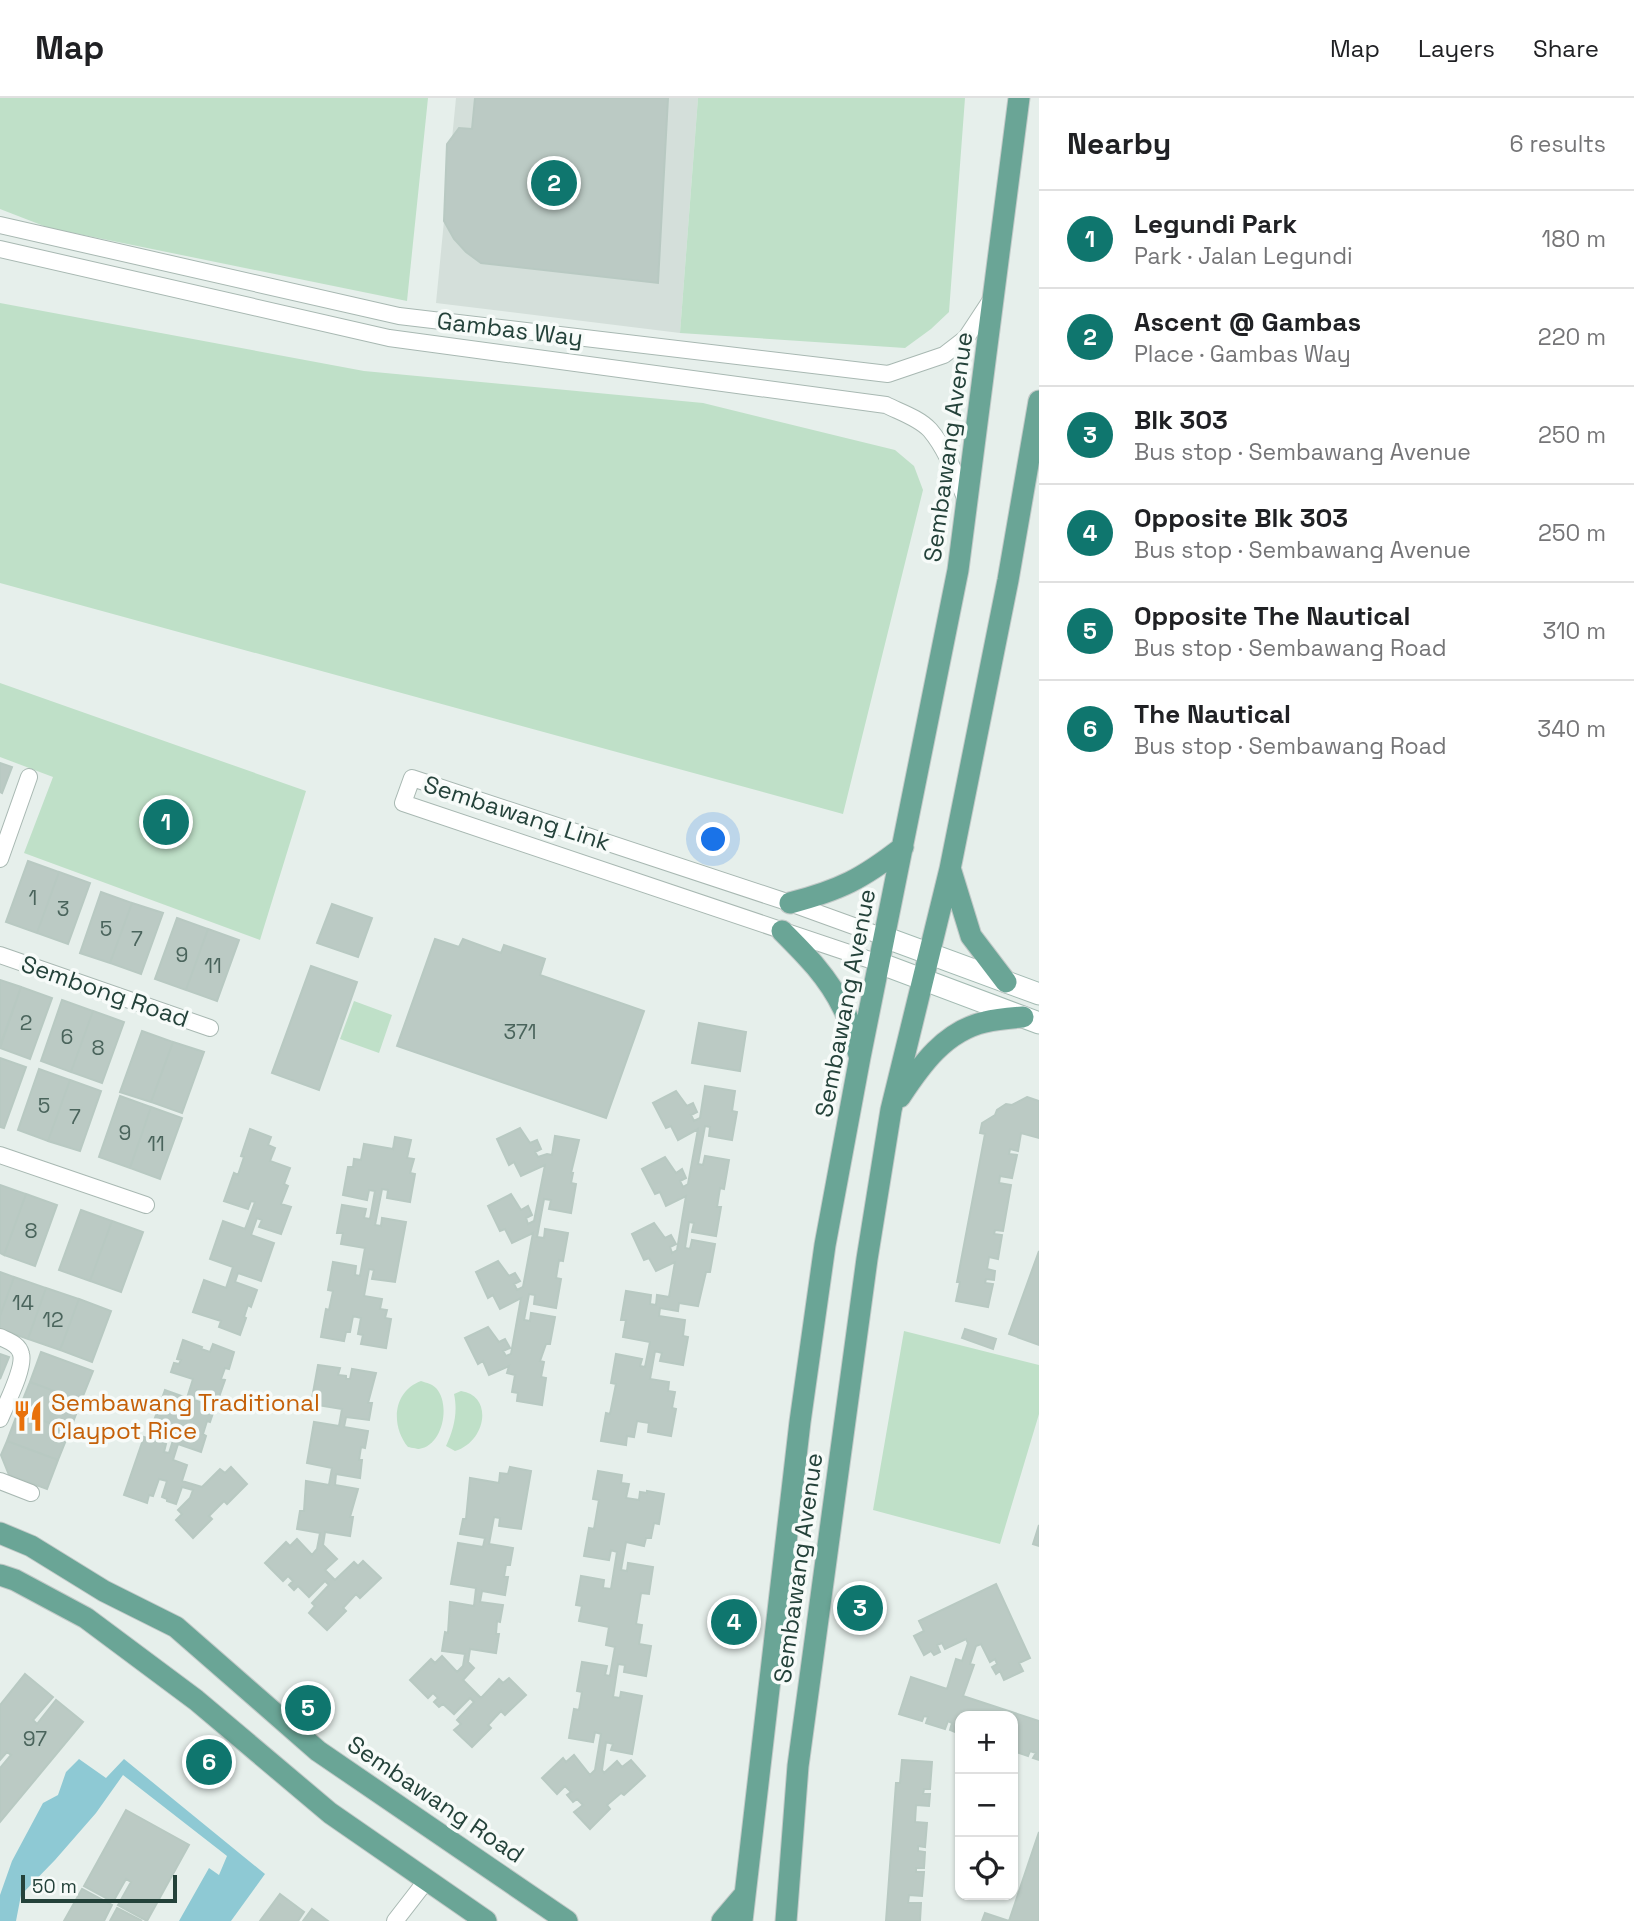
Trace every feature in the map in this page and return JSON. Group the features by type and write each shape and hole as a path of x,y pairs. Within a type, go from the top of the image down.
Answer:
{"main road":[{"name":"Sembawang Avenue","path":"742,1921 805,1384 825,1245 958,570 1019,98"},
{"name":"Sembawang Avenue","path":"786,1921 798,1766 867,1259 891,1110 950,869 1008,580 1039,401"},
{"path":"790,903 847,886 903,847"},
{"path":"950,869 971,936 1006,982"},
{"path":"782,931 815,963 830,985 845,1010 860,1057"},
{"path":"884,937 1039,994"},
{"path":"879,963 1031,1020"},
{"path":"891,1110 925,1060 952,1037 983,1022 1031,1020"},
{"name":"Sembawang Road","path":"0,1533 31,1546 104,1591 176,1628 318,1751 567,1921"},
{"path":"31,1546 52,1567 56,1575 49,1598"},
{"path":"0,1574 86,1618 196,1700 330,1813 486,1921"},
{"path":"722,1921 746,1894"}],"street":[{"name":"Gambas Way","path":"0,225 399,316 888,374 944,355 966,338 995,294"},
{"name":"Gambas Way","path":"0,249 389,338 886,405 930,430 947,458 967,503"},
{"path":"0,859 29,777"},
{"name":"Sembawang Link","path":"879,963 403,803 412,778 790,903 884,937"},
{"name":"Sembong Road","path":"0,955 209,1028"},
{"path":"0,1155 146,1205"},
{"path":"0,1338 18,1347 22,1355 21,1365 0,1419"},
{"path":"0,1481 31,1493"},
{"path":"394,1921 426,1881"}],"shaded area":[{"path":"456,98 698,98 680,333 436,303"}],"green space":[{"path":"0,98 428,98 407,301 49,228 0,209"},
{"path":"698,98 965,98 949,312 905,348 680,333"},
{"path":"0,303 364,371 703,403 895,450 914,466 923,490 843,814 0,583"},
{"path":"0,683 306,791 260,940 24,853 53,777 0,757"},
{"path":"354,1001 392,1015 379,1053 340,1039"},
{"path":"904,1331 1039,1365 1039,1414 1000,1544 873,1510"},
{"path":"421,1381 436,1388 441,1395 444,1414 439,1433 434,1440 419,1449 408,1447 402,1439 397,1410 404,1393"},
{"path":"461,1391 478,1401 482,1420 474,1439 455,1451 446,1446 456,1407 454,1394"}],"water":[{"path":"79,1759 106,1778 124,1759 265,1874 231,1921 179,1921 209,1868 219,1875 227,1856 123,1775 96,1813 21,1895 16,1921 0,1921 0,1895 12,1861 43,1803 58,1795 66,1772"}],"building":[{"path":"475,98 668,98 658,283 481,263 466,252 454,239 444,221 447,144 459,128 472,129"},
{"path":"0,763 12,767 2,793 0,792"},
{"path":"28,861 59,872 37,933 6,922"},
{"path":"59,872 90,883 68,944 37,933"},
{"path":"101,892 132,903 110,963 80,953"},
{"path":"132,903 163,913 141,974 110,963"},
{"path":"332,904 372,918 358,957 317,943"},
{"path":"177,918 208,929 186,990 155,979"},
{"path":"208,929 239,940 217,1001 186,990"},
{"path":"435,939 459,947 463,939 501,953 504,945 545,959 540,975 644,1011 606,1118 397,1046"},
{"path":"311,966 357,982 319,1090 272,1073"},
{"path":"0,980 21,987 0,1046"},
{"path":"21,987 52,998 30,1059 0,1048"},
{"path":"62,1000 93,1011 71,1072 41,1061"},
{"path":"93,1011 124,1022 102,1083 71,1072"},
{"path":"699,1023 746,1032 740,1071 692,1063"},
{"path":"142,1031 173,1042 151,1102 120,1092"},
{"path":"173,1042 204,1052 182,1113 151,1102"},
{"path":"0,1058 26,1067 4,1128 0,1127"},
{"path":"39,1069 70,1080 48,1141 18,1130"},
{"path":"70,1080 101,1091 80,1151 48,1141"},
{"path":"705,1086 735,1091 732,1111 737,1112 732,1140 709,1136 710,1127 705,1126 698,1164 703,1165 705,1156 729,1160 724,1189 720,1188 717,1207 721,1207 716,1236 692,1232 694,1223 689,1222 685,1248 690,1249 692,1240 715,1244 710,1272 706,1272 698,1306 679,1303 678,1311 660,1308 659,1316 685,1320 683,1336 688,1337 683,1365 660,1361 662,1353 655,1351 650,1379 669,1382 668,1391 675,1392 672,1408 676,1409 671,1436 648,1432 649,1423 637,1421 634,1437 627,1436 626,1445 601,1441 606,1413 610,1414 616,1384 611,1383 616,1354 642,1359 640,1366 645,1367 650,1342 623,1337 626,1320 621,1320 626,1291 651,1295 650,1304 656,1305 657,1295 669,1297 675,1262 656,1271 649,1258 644,1260 632,1234 654,1223 665,1238 671,1235 676,1244 670,1247 672,1253 677,1250 686,1196 666,1206 660,1192 655,1194 642,1169 665,1157 676,1173 682,1169 686,1178 680,1181 683,1187 688,1184 698,1129 678,1140 671,1126 666,1128 653,1103 676,1091 687,1106 693,1103 697,1112 691,1115 694,1121 700,1118"},
{"path":"120,1096 151,1107 130,1168 99,1157"},
{"path":"1027,1097 1039,1101 1039,1138 1021,1133 1018,1151 1010,1149 1009,1154 1017,1155 1012,1178 1000,1176 999,1183 1011,1185 1003,1231 995,1230 994,1234 1002,1235 998,1259 989,1257 987,1269 995,1271 994,1280 986,1279 985,1283 993,1284 988,1307 956,1301 960,1282 957,1282 985,1134 980,1133 982,1123 1006,1104 1012,1105"},
{"path":"151,1107 182,1118 160,1179 130,1168"},
{"path":"520,1128 530,1143 537,1140 541,1149 535,1152 538,1157 552,1155 555,1136 579,1140 571,1173 571,1183 576,1184 571,1213 549,1209 551,1200 544,1199 537,1237 544,1238 545,1229 568,1233 563,1261 559,1260 556,1278 561,1279 556,1308 534,1304 535,1295 529,1294 524,1320 530,1321 531,1313 555,1317 550,1344 546,1344 540,1361 544,1362 541,1377 546,1378 542,1405 517,1401 518,1393 512,1392 515,1375 507,1373 509,1366 489,1375 483,1361 478,1364 465,1338 488,1327 499,1342 505,1339 510,1348 503,1351 506,1356 511,1354 521,1298 500,1309 493,1295 488,1298 476,1272 498,1261 509,1276 515,1273 520,1281 514,1284 517,1290 523,1287 533,1233 512,1243 505,1229 500,1231 488,1206 511,1194 521,1210 528,1206 532,1215 526,1218 528,1224 534,1221 545,1165 521,1176 514,1162 509,1165 497,1139"},
{"path":"250,1129 271,1137 268,1145 275,1148 270,1161 290,1168 284,1184 288,1186 281,1204 291,1207 281,1234 259,1227 262,1220 257,1218 251,1235 274,1243 261,1281 238,1273 235,1282 257,1290 251,1307 248,1305 240,1335 219,1327 221,1321 193,1312 204,1280 226,1288 233,1267 210,1259 223,1221 245,1229 255,1202 251,1201 248,1209 224,1201 234,1173 238,1175"},
{"path":"395,1137 411,1140 407,1158 414,1159 410,1173 415,1174 410,1202 387,1198 388,1190 382,1189 375,1225 381,1226 382,1218 406,1222 395,1282 372,1279 374,1270 369,1269 364,1296 382,1299 380,1309 387,1310 385,1318 391,1319 386,1348 361,1344 363,1335 358,1334 361,1318 353,1316 350,1332 346,1332 344,1341 321,1337 326,1309 329,1310 333,1291 328,1290 333,1262 356,1266 355,1275 360,1276 365,1248 341,1244 343,1233 337,1233 342,1205 366,1209 364,1218 370,1219 375,1191 369,1190 367,1200 343,1195 348,1167 353,1167 354,1159 361,1160 364,1144 393,1149"},
{"path":"0,1185 26,1194 4,1255 0,1253"},
{"path":"26,1194 57,1205 35,1266 4,1255"},
{"path":"81,1210 112,1221 90,1281 59,1270"},
{"path":"112,1221 143,1232 121,1292 90,1281"},
{"path":"1039,1251 1039,1345 1009,1334"},
{"path":"0,1272 14,1277 0,1316"},
{"path":"14,1277 46,1288 28,1339 0,1329 0,1316"},
{"path":"46,1288 79,1299 60,1350 28,1339"},
{"path":"79,1299 111,1311 92,1362 60,1350"},
{"path":"965,1329 996,1339 993,1349 962,1338"},
{"path":"183,1340 210,1352 213,1344 234,1352 229,1369 225,1368 221,1379 225,1380 219,1397 197,1390 194,1400 215,1407 210,1422 207,1421 201,1452 178,1444 173,1460 187,1465 182,1481 202,1487 220,1469 225,1473 231,1467 247,1484 227,1504 224,1501 209,1516 212,1519 193,1538 176,1520 182,1514 178,1510 190,1498 193,1490 182,1487 176,1504 162,1497 167,1481 159,1479 153,1496 149,1495 147,1503 124,1495 144,1437 166,1444 164,1452 169,1453 174,1437 151,1429 165,1390 187,1398 193,1379 171,1372 174,1363 179,1364 181,1360 177,1359"},
{"path":"41,1352 93,1371 81,1401 30,1382"},
{"path":"0,1354 9,1357 0,1379"},
{"path":"318,1365 340,1368 338,1375 346,1376 346,1379 350,1379 352,1369 376,1373 368,1403 372,1403 369,1420 346,1417 344,1427 368,1431 365,1448 361,1447 360,1478 336,1474 335,1485 358,1489 350,1517 353,1517 350,1536 325,1532 323,1545 337,1559 325,1570 335,1580 354,1562 358,1566 363,1561 381,1578 360,1598 356,1594 343,1608 346,1611 327,1630 309,1613 315,1606 312,1603 329,1585 325,1581 309,1597 298,1586 294,1590 289,1585 293,1581 288,1576 283,1581 265,1563 286,1542 290,1546 297,1539 312,1555 317,1549 320,1533 297,1529 300,1511 304,1511 306,1481 329,1485 332,1468 307,1463 314,1422 339,1426 342,1409 311,1404"},
{"path":"30,1382 81,1401 70,1430 18,1412"},
{"path":"18,1412 70,1430 58,1460 7,1441"},
{"path":"7,1441 58,1460 47,1489 9,1475 1,1455"},
{"path":"510,1467 531,1471 521,1529 499,1526 500,1518 494,1517 489,1544 513,1548 510,1565 506,1565 504,1577 508,1577 505,1595 482,1591 480,1602 503,1605 500,1622 497,1621 496,1634 499,1634 496,1653 470,1649 468,1662 474,1668 463,1680 481,1698 499,1679 503,1683 509,1678 526,1695 505,1715 501,1711 488,1725 491,1728 472,1747 454,1730 461,1724 457,1720 474,1702 470,1698 454,1714 443,1704 439,1707 434,1702 438,1698 433,1693 428,1698 410,1680 431,1659 435,1663 442,1656 457,1672 463,1666 465,1654 442,1651 445,1632 448,1633 450,1602 474,1606 476,1588 451,1584 458,1543 483,1547 485,1538 460,1534 463,1519 466,1519 470,1478 499,1483 500,1473 508,1474"},
{"path":"598,1471 622,1475 621,1483 629,1484 626,1498 639,1500 640,1492 647,1491 664,1494 659,1524 654,1523 651,1538 646,1538 644,1546 626,1542 621,1570 627,1571 628,1563 653,1567 649,1594 641,1593 636,1624 642,1625 639,1644 651,1646 646,1676 624,1672 625,1665 618,1664 613,1697 620,1698 621,1692 642,1696 632,1754 611,1750 613,1744 606,1742 602,1770 604,1773 617,1761 622,1767 631,1760 645,1776 624,1795 621,1793 607,1805 610,1809 590,1829 574,1812 583,1805 577,1799 573,1802 567,1795 571,1792 565,1786 557,1794 542,1778 563,1758 566,1762 574,1755 590,1775 595,1770 601,1734 595,1732 593,1742 569,1738 574,1709 579,1710 582,1692 577,1691 582,1662 607,1666 605,1675 610,1676 615,1647 606,1645 609,1627 579,1621 582,1606 576,1605 581,1576 604,1580 603,1588 611,1589 617,1552 611,1550 609,1560 584,1556 589,1528 594,1529 599,1500 593,1499"},
{"path":"1039,1525 1039,1546 1033,1544"},
{"path":"996,1584 1030,1658 1019,1663 1023,1671 1004,1680 1000,1671 996,1674 992,1667 997,1664 995,1659 990,1662 981,1644 976,1646 970,1664 974,1665 963,1696 1009,1711 955,1711 955,1732 950,1730 952,1723 948,1721 945,1729 926,1723 928,1717 924,1716 922,1721 899,1714 911,1677 947,1689 956,1659 962,1661 968,1643 966,1639 945,1649 942,1643 937,1645 940,1652 934,1655 931,1651 924,1655 914,1636 924,1631 919,1621"},
{"path":"25,1674 53,1697 33,1720 37,1724 56,1700 83,1722 0,1822 0,1768 11,1755 7,1752 0,1760 0,1705"},
{"path":"1018,1714 1039,1721 1039,1760 1033,1758 1036,1753 1030,1751 1028,1756 1018,1753"},
{"path":"902,1760 932,1762 930,1789 924,1789 923,1794 930,1794 929,1806 916,1805 915,1822 927,1823 925,1847 918,1846 918,1851 925,1852 924,1868 916,1868 916,1872 924,1872 922,1896 909,1895 908,1903 921,1903 920,1921 886,1921 896,1783 900,1783"},
{"path":"126,1810 189,1845 147,1921 118,1905 131,1882 126,1879 113,1902 84,1886"},
{"path":"1039,1832 1039,1921 1009,1921"},
{"path":"82,1889 112,1905 104,1921 64,1921"},
{"path":"280,1894 304,1912 298,1921 260,1921"},
{"path":"117,1908 142,1921 110,1921"},
{"path":"312,1909 328,1921 303,1921"},
{"path":"985,1913 1009,1921 982,1921"}],"place":[{"name":"Ascent @ Gambas","path":"554,183"},
{"name":"Legundi Park","path":"166,822"},
{"name":"Sembawang Traditional Claypot Rice","path":"28,1416"},
{"name":"Blk 303","path":"860,1608"},
{"name":"Opposite Blk 303","path":"734,1622"},
{"name":"Opposite The Nautical","path":"308,1708"},
{"name":"The Nautical","path":"209,1762"}]}
